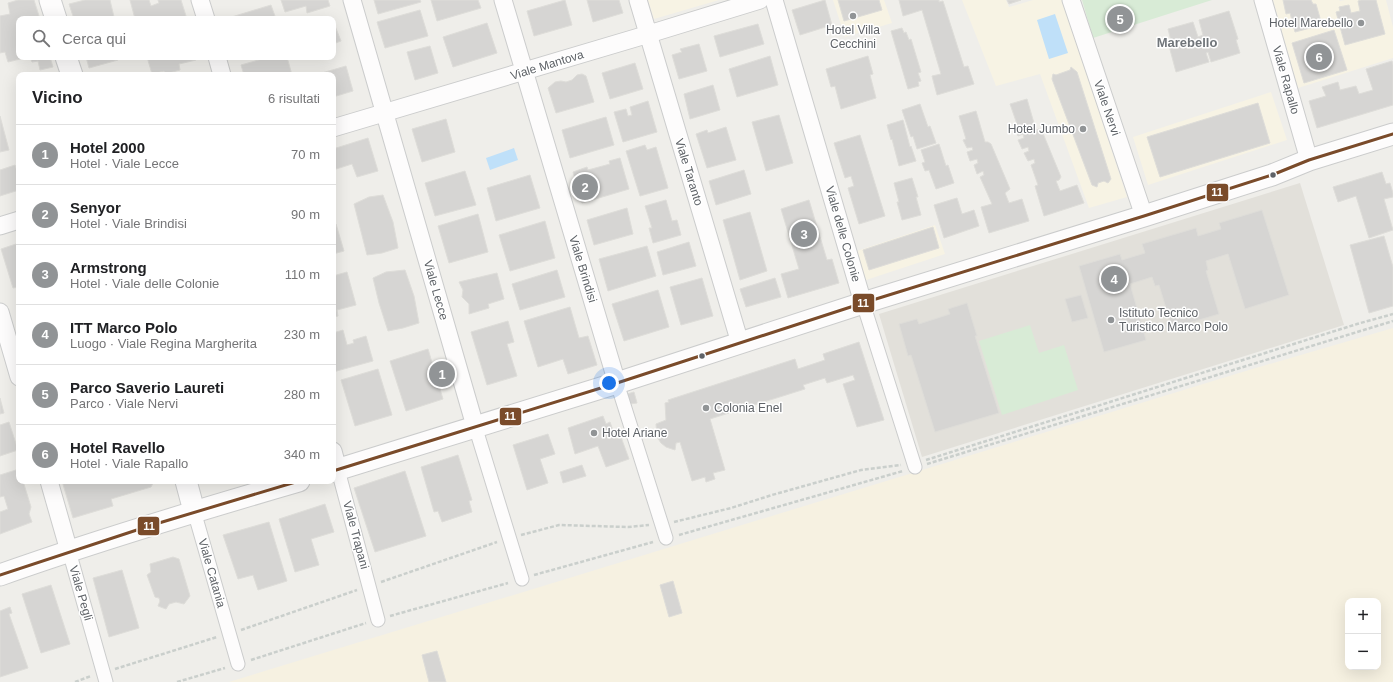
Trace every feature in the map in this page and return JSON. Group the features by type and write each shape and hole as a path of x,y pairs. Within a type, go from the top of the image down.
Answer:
{"street":[{"path":"50,0 55,16"},
{"path":"200,0 205,16"},
{"name":"Viale Lecce","path":"352,0 475,426 522,579"},
{"name":"Viale Brindisi","path":"503,0 617,383 666,538"},
{"name":"Viale Taranto","path":"638,0 740,343"},
{"name":"Viale Mantova","path":"336,127 760,0"},
{"name":"Viale delle Colonie","path":"774,0 863,303 915,465"},
{"name":"Viale Nervi","path":"1071,0 1144,216"},
{"name":"Viale Rapallo","path":"1263,0 1308,160"},
{"path":"67,60 71,72"},
{"path":"218,60 221,72"},
{"path":"336,464 475,426 617,383 863,303 1272,175 1308,160 1393,134"},
{"path":"0,226 16,221"},
{"path":"0,312 16,367"},
{"name":"Viale Trapani","path":"336,468 378,620"},
{"name":"Viale Pegli","path":"50,484 104,677"},
{"name":"Viale Catania","path":"187,484 238,664"},
{"path":"0,574 194,511 288,484"}],"path":[{"path":"75,682 104,677 510,538 559,525 628,527 662,524 731,508 861,470 915,465 1357,324 1393,314"},
{"path":"177,682 378,620 915,465 1393,321"}],"shaded area":[{"path":"648,0 719,0 654,19"},
{"path":"833,0 884,0 892,23 845,37"},
{"path":"962,0 1006,0 1009,7 1033,0 1062,0 1127,197 1089,208 1040,74 996,86"},
{"path":"1273,0 1386,0 1393,27 1393,58 1298,88"},
{"path":"1271,92 1287,140 1148,185 1133,137"},
{"name":"Istituto Tecnico Turistico Marco Polo","path":"1300,183 1344,325 922,457 879,314"},
{"path":"935,225 945,254 866,280 857,251"}],"green space":[{"path":"1082,0 1212,0 1093,38"},
{"path":"1030,325 1039,353 1064,345 1078,390 1002,415 979,341"}],"sand":[{"path":"1393,328 1393,682 229,682 1249,370"}],"water":[{"path":"1055,14 1068,53 1049,59 1037,20"},
{"path":"514,148 518,160 490,170 486,158"}],"building":[{"path":"18,0 34,0 39,16 16,16 16,60 8,62 5,52 0,53 0,16 10,14 8,3"},
{"path":"85,0 110,0 114,16 73,16 69,4"},
{"path":"130,0 149,0 151,6 159,3 158,0 181,0 186,16 134,16"},
{"path":"281,0 328,0 330,6 307,13 306,6 285,12"},
{"path":"374,0 420,0 421,2 378,14"},
{"path":"431,0 478,0 481,8 437,21"},
{"path":"565,0 572,25 534,36 527,11"},
{"path":"587,0 619,0 623,13 593,22"},
{"path":"825,0 832,25 800,35 792,10"},
{"name":"Hotel Villa Cecchini","path":"838,0 879,0 882,10 844,21"},
{"path":"899,0 943,1 964,67 968,66 974,84 937,95 932,76 941,74 922,10 903,16"},
{"path":"1007,0 1021,0 1009,4"},
{"path":"1283,0 1311,0 1313,4 1316,4 1322,25 1295,32 1290,13 1286,14"},
{"name":"Hotel Marebello","path":"1376,0 1385,34 1345,45 1336,12 1340,11 1339,7 1349,5 1351,13 1360,11 1358,1"},
{"path":"271,5 275,16 235,16"},
{"path":"420,10 428,36 385,48 377,22"},
{"path":"1229,11 1238,39 1236,40 1240,53 1211,62 1208,52 1206,53 1209,62 1176,72 1168,42 1171,41 1168,29 1193,22 1198,37 1203,35 1199,20"},
{"path":"487,23 497,53 453,67 443,37"},
{"path":"758,24 764,44 720,57 714,36"},
{"path":"336,28 341,41 336,43"},
{"path":"902,28 904,33 906,32 909,40 911,39 921,72 918,73 921,81 918,82 919,86 908,89 891,31"},
{"path":"1334,30 1347,70 1304,83 1292,43"},
{"path":"699,44 707,71 679,79 672,55 682,52 680,49"},
{"path":"430,46 438,73 415,80 407,52"},
{"path":"770,56 778,85 737,97 729,69"},
{"path":"868,56 873,74 870,75 876,98 841,109 835,86 831,87 826,69"},
{"path":"31,60 51,60 53,67 40,70 38,61 32,62"},
{"path":"87,60 118,60 89,68"},
{"path":"148,60 196,60 179,64 180,70 172,72 151,72"},
{"path":"258,60 288,60 291,72 243,72 241,65"},
{"path":"1392,61 1393,105 1317,128 1309,101 1326,96 1322,87 1338,82 1340,90 1356,86 1359,94 1373,90 1366,69"},
{"path":"635,63 643,89 610,99 602,73"},
{"path":"346,66 353,91 336,96 336,72 325,72"},
{"name":"Hotel Jumbo","path":"1071,67 1077,72 1111,179 1108,183 1104,181 1098,183 1097,187 1092,185 1052,79 1053,74 1056,75 1070,70"},
{"path":"582,74 586,76 594,102 556,113 548,88 555,82 566,82 572,80 577,75"},
{"path":"713,85 720,110 690,119 684,94"},
{"path":"1027,99 1036,130 1039,129 1042,131 1061,177 1056,181 1060,191 1077,185 1084,203 1044,216 1035,186 1038,185 1031,165 1035,163 1034,159 1028,161 1024,153 1029,151 1028,147 1022,149 1018,140 1024,138 1023,134 1018,136 1015,128 1018,127 1010,104"},
{"path":"648,101 657,132 623,142 614,112 626,109 628,116 632,115 630,107"},
{"path":"1258,103 1270,143 1160,177 1147,137"},
{"path":"920,104 928,127 930,126 936,143 917,149 913,136 911,137 902,110"},
{"path":"976,111 985,142 991,144 1010,189 1005,193 1009,203 1022,199 1029,221 989,233 981,207 992,204 980,177 984,175 983,171 977,174 974,165 978,163 977,159 970,161 967,152 973,150 972,147 967,148 963,140 966,139 959,116"},
{"path":"779,115 793,163 766,171 752,122"},
{"path":"0,116 9,150 0,152"},
{"path":"606,117 614,145 570,158 562,130"},
{"path":"446,119 455,152 422,162 412,129"},
{"path":"903,120 910,147 911,146 916,161 899,166 887,125"},
{"path":"726,127 736,160 707,168 696,134 707,130 708,133"},
{"path":"860,135 885,216 859,224 848,188 854,186 851,176 845,178 834,143"},
{"path":"368,138 378,171 357,177 352,164 336,169 336,148"},
{"path":"939,144 946,166 948,165 954,183 936,189 929,170 925,171 922,163 925,162 921,150"},
{"path":"645,145 647,150 656,147 668,188 640,196 626,151"},
{"path":"620,158 629,189 582,203 573,172 587,167 588,170 610,164 609,161"},
{"path":"15,165 16,191 0,196 0,170"},
{"path":"744,170 751,194 716,205 709,181"},
{"path":"465,171 476,205 435,216 425,183"},
{"path":"1382,172 1386,184 1390,183 1393,193 1393,197 1384,199 1393,230 1369,238 1356,196 1338,202 1333,187"},
{"path":"530,175 540,208 496,221 487,188"},
{"path":"912,178 918,197 916,197 921,215 902,220 894,183"},
{"path":"383,195 393,222 398,248 382,253 367,255 354,204 369,197"},
{"path":"957,198 962,214 974,210 979,226 944,238 934,205"},
{"path":"666,200 672,221 677,220 681,235 653,243 649,228 652,228 645,206"},
{"path":"809,200 827,260 832,259 839,283 788,298 781,274 799,269 781,209"},
{"path":"627,208 633,234 594,245 587,220"},
{"path":"1262,210 1289,295 1245,309 1228,254 1206,261 1208,270 1206,271 1219,314 1172,328 1159,285 1155,286 1152,277 1130,284 1146,340 1104,352 1079,266 1120,254 1122,260 1145,253 1142,244 1196,228 1198,236 1221,229 1219,223"},
{"path":"750,212 767,271 740,280 723,220"},
{"path":"478,214 488,252 449,263 438,226"},
{"path":"545,221 555,258 510,271 499,235"},
{"path":"336,224 344,251 336,253"},
{"path":"933,227 939,248 869,270 863,250"},
{"path":"1384,236 1393,267 1393,306 1369,313 1350,245"},
{"path":"689,242 696,266 663,275 657,252"},
{"path":"16,244 16,288 13,288 1,249"},
{"path":"647,246 656,276 608,291 599,259"},
{"path":"405,270 414,296 419,323 388,331 373,278 386,272"},
{"path":"557,270 565,297 520,310 512,284"},
{"path":"347,272 356,305 337,310 338,316 336,316 336,275"},
{"path":"497,273 504,299 488,304 489,308 469,314 469,304 462,297 463,290 459,282"},
{"path":"702,278 713,316 681,325 670,287"},
{"path":"775,278 781,297 746,307 740,289"},
{"path":"658,290 669,327 624,341 612,304"},
{"path":"1081,295 1088,318 1072,322 1065,299"},
{"path":"967,303 977,336 975,336 999,413 935,432 911,355 908,356 899,324 917,319 919,324 950,314 948,309"},
{"path":"570,307 579,338 588,336 597,365 568,374 563,359 538,367 524,321"},
{"path":"508,321 514,342 507,344 517,376 487,385 471,332"},
{"path":"343,330 347,345 354,343 353,340 366,336 373,361 336,371 336,332"},
{"name":"Colonia Enel","path":"859,342 884,420 857,427 843,384 855,380 853,375 827,383 825,378 803,385 805,389 710,419 725,470 713,473 715,479 706,482 705,477 692,481 680,442 676,443 675,450 666,447 657,437 656,424 666,420 665,403 669,402 668,400 795,359 798,369 825,360 823,354"},
{"path":"428,349 443,399 406,411 390,361"},
{"path":"378,369 392,415 355,426 341,380"},
{"path":"634,392 637,403 630,404 627,394"},
{"path":"0,398 4,413 0,414"},
{"path":"603,416 606,424 610,422 616,439 621,437 629,459 606,467 598,446 575,454 568,428"},
{"path":"9,422 16,444 16,451 0,456 0,425"},
{"path":"548,434 555,454 540,459 548,483 527,490 513,445"},
{"path":"458,455 472,500 469,501 472,512 442,522 438,511 434,512 421,467"},
{"path":"582,465 586,476 563,483 560,472"},
{"path":"16,470 16,484 24,484 31,507 29,514 32,522 0,534 0,512 8,509 4,496 0,497 0,475"},
{"path":"405,471 426,536 375,552 354,488"},
{"path":"63,484 152,484 151,487 111,499 113,506 73,518"},
{"path":"325,504 334,532 311,539 319,565 295,572 279,519"},
{"path":"269,522 287,581 258,590 253,575 238,579 223,535"},
{"path":"173,557 179,559 190,596 184,604 176,602 169,604 166,609 158,606 160,601 159,598 155,597 147,575 151,572 150,564"},
{"path":"122,570 139,628 109,637 93,578"},
{"path":"673,581 682,613 669,617 660,585"},
{"path":"51,585 70,644 41,653 22,594"},
{"path":"10,607 12,613 9,614 28,668 0,677 0,611"},
{"path":"437,651 446,682 429,682 422,655"}],"transit line":[{"name":"11","path":"336,470 617,383 863,303 1144,216 1272,175 1309,160 1393,134"},
{"name":"11","path":"0,575 149,526 289,484"}],"place":[{"name":"Hotel Villa Cecchini","path":"853,16"},
{"name":"Parco Saverio Laureti","path":"1120,19"},
{"name":"Hotel Marebello","path":"1361,23"},
{"name":"Hotel Ravello","path":"1319,57"},
{"name":"Hotel Jumbo","path":"1083,129"},
{"name":"Senyor","path":"585,187"},
{"name":"Armstrong","path":"804,234"},
{"name":"ITT Marco Polo","path":"1114,279"},
{"name":"Istituto Tecnico Turistico Marco Polo","path":"1111,320"},
{"name":"Hotel 2000","path":"442,374"},
{"name":"Colonia Enel","path":"706,408"},
{"name":"Hotel Ariane","path":"594,433"}],"district":[{"name":"Marebello","path":"1187,42"}]}
